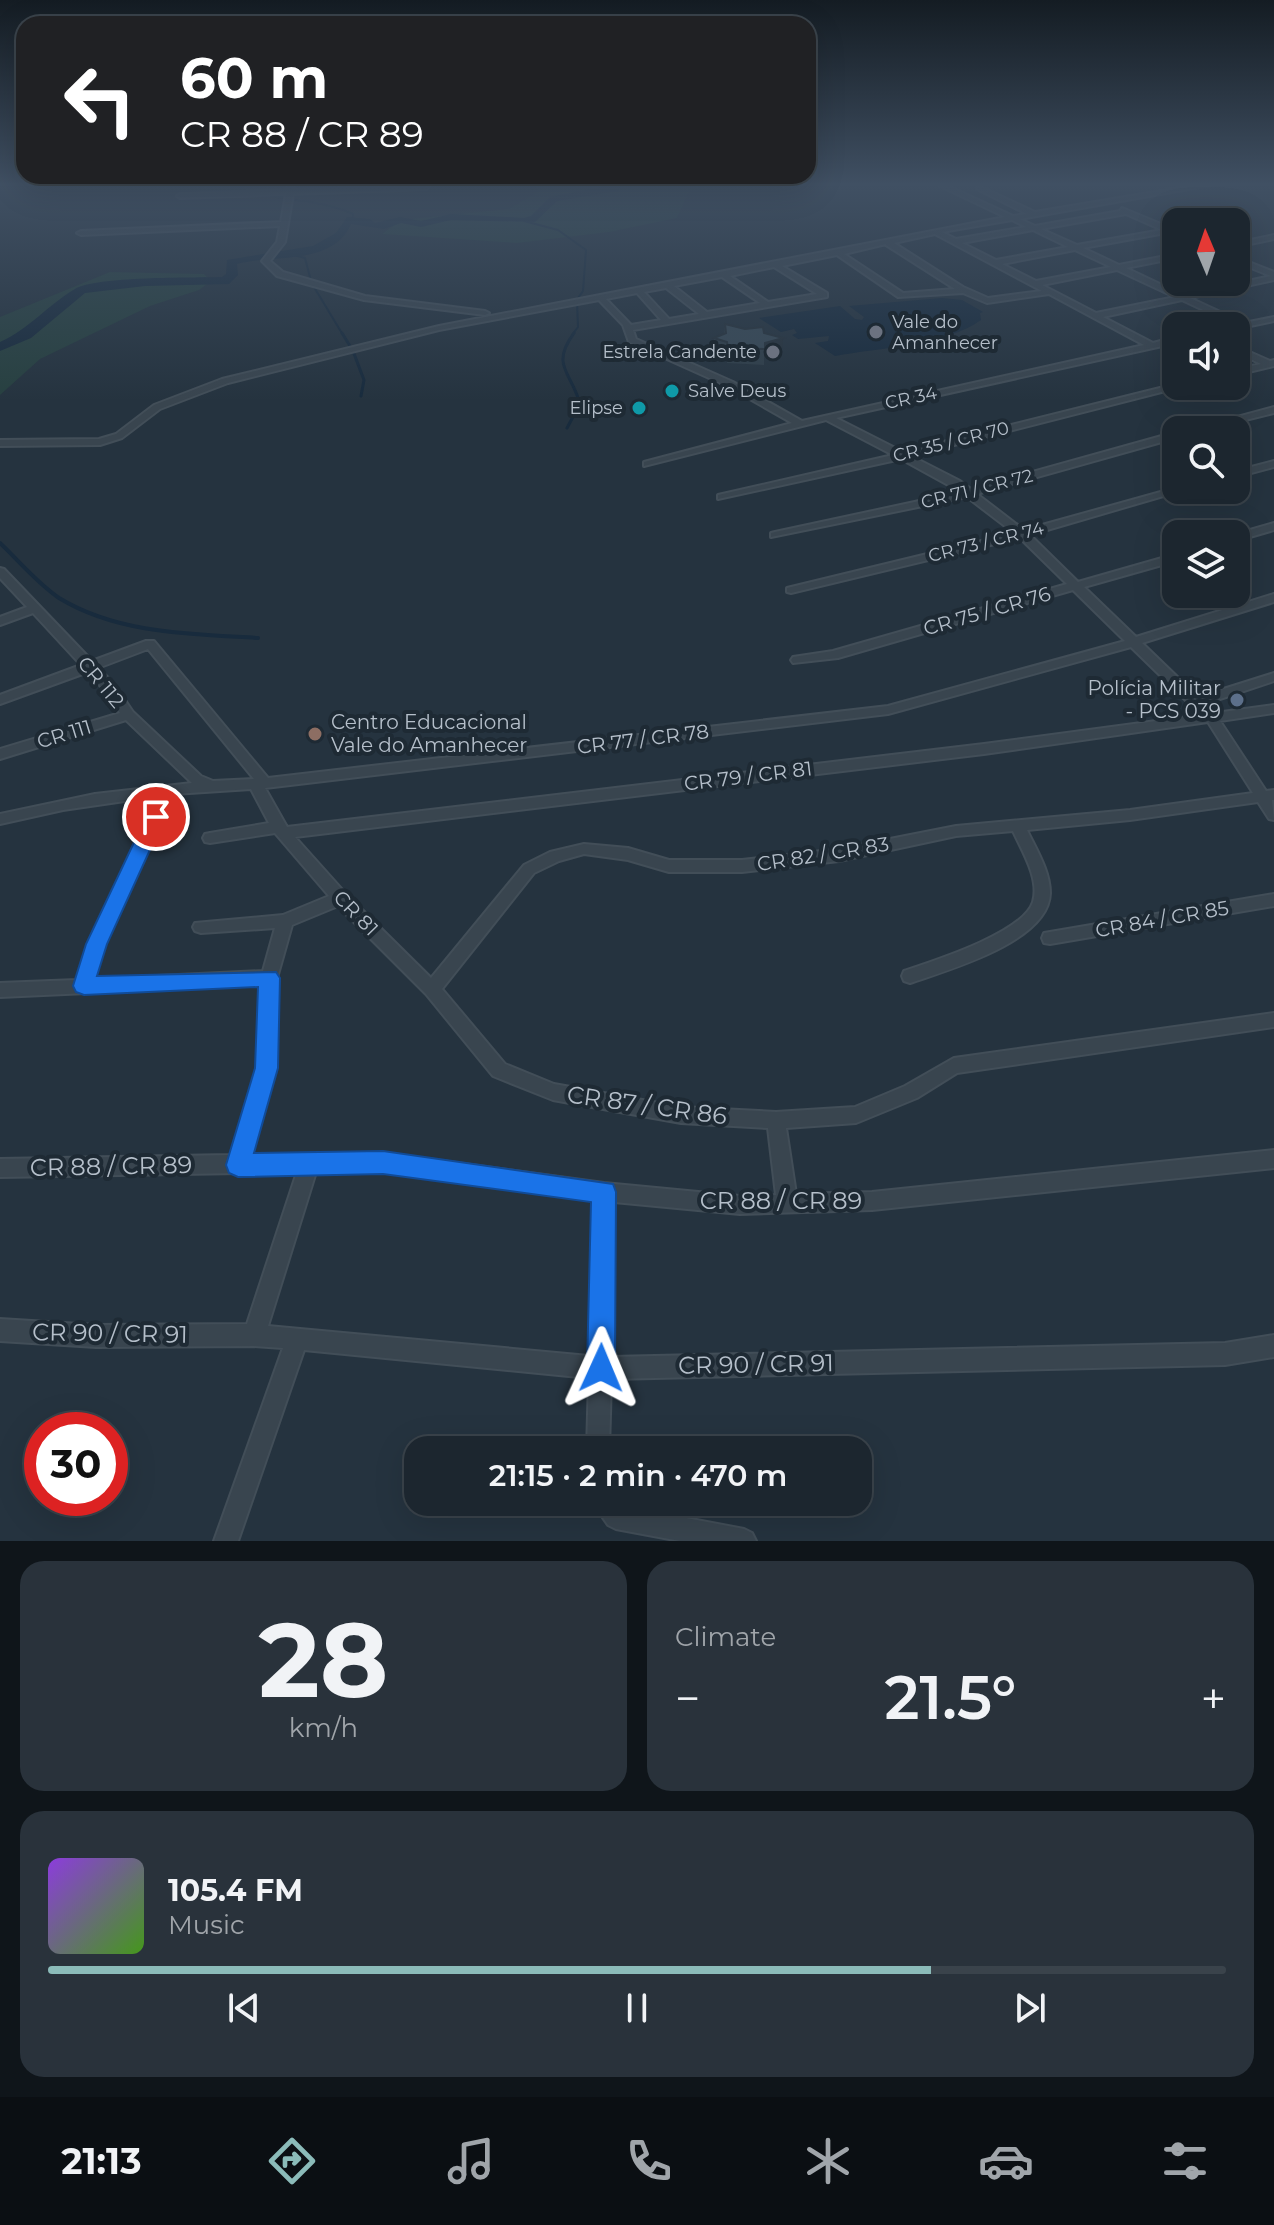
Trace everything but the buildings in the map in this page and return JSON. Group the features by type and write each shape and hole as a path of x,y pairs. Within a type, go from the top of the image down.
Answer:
{"street":[{"path":"269,257 266,261 280,274 364,298 448,311 505,313"},
{"path":"0,443 100,442 119,436 157,407 225,381 505,313 817,257"},
{"path":"844,257 895,293 966,291"},
{"path":"911,257 966,291 991,302 1162,262"},
{"path":"981,257 1151,345"},
{"path":"993,263 1027,257"},
{"path":"1097,257 1209,312"},
{"path":"628,328 824,295 775,265"},
{"path":"1250,266 1274,277"},
{"path":"723,274 765,303"},
{"path":"1094,316 1274,277"},
{"path":"666,284 703,313"},
{"path":"638,290 667,321"},
{"path":"599,296 628,328 632,340 730,384 799,423"},
{"path":"1250,325 1274,319"},
{"name":"CR 34","path":"648,464 799,423 1162,343"},
{"path":"1250,355 1271,364"},
{"path":"1250,369 1271,364"},
{"name":"CR 35 / CR 70","path":"722,497 1162,390"},
{"path":"1250,416 1274,410"},
{"path":"827,417 903,454 969,493 1022,534 1211,717 1268,796 1274,815"},
{"name":"CR 71 / CR 72","path":"775,535 969,493 1162,439"},
{"path":"1250,470 1274,464"},
{"name":"CR 73 / CR 74","path":"791,590 1022,534 1162,495"},
{"path":"1250,534 1274,526"},
{"name":"CR 75 / CR 76","path":"797,660 834,655 1162,561"},
{"name":"CR 112","path":"0,571 88,665 128,715 196,779 209,785"},
{"name":"CR 77 / CR 78","path":"0,819 46,807 209,785 261,783 888,710 1134,642 1274,598"},
{"path":"0,621 34,608"},
{"name":"CR 81","path":"88,665 150,644 261,783 281,830 340,898 432,989"},
{"path":"0,700 88,665"},
{"path":"1196,702 1274,677"},
{"name":"CR 79 / CR 81","path":"210,838 984,749 1274,709"},
{"name":"CR 111","path":"0,754 128,715"},
{"path":"84,986 96,944 168,791"},
{"name":"CR 82 / CR 83","path":"432,989 529,869 555,856 584,849 628,854 669,866 742,866 839,855 956,831 1268,796"},
{"path":"910,976 994,943 1032,917 1041,903 1042,887 1018,826"},
{"path":"201,927 285,921 340,898"},
{"name":"CR 84 / CR 85","path":"1050,938 1274,900"},
{"path":"238,1165 266,1068 269,978 285,921"},
{"path":"0,990 269,978"},
{"name":"CR 87 / CR 86","path":"432,989 499,1070 553,1092 681,1115 776,1120 856,1115 911,1092 954,1066 1274,1020"},
{"path":"776,1120 787,1203"},
{"name":"CR 88 / CR 89","path":"0,1168 383,1162 604,1192 740,1205 872,1201 1274,1159"},
{"path":"254,1335 309,1164"},
{"path":"599,1436 604,1192"},
{"name":"CR 90 / CR 91","path":"0,1330 96,1336 254,1335 601,1368 1225,1354 1274,1346"},
{"path":"226,1541 297,1339"},
{"path":"615,1516 744,1541"}],"green space":[{"path":"110,272 204,274 211,281 199,290 150,306 40,359 0,395 0,317"}],"water":[{"path":"942,298 962,300 983,312 980,313 981,320 931,340 835,356 815,343 828,341 829,336 798,339 792,335 797,333 794,329 781,332 759,318 840,306 855,319 862,320 864,317 849,306"}],"waterway":[{"path":"0,347 26,335 81,290 145,282 225,281 232,275 231,262 257,257"},
{"path":"301,257 305,258 311,281"},
{"path":"578,298 583,291 585,257"},
{"path":"314,287 343,335"},
{"path":"572,335 578,327 577,303"},
{"path":"342,333 350,346"},
{"path":"567,428 580,404 563,361 567,344 574,333"},
{"path":"353,351 364,380 361,396"},
{"path":"0,543 59,598 106,619 156,630 258,638"}],"place":[{"name":"Vale do Amanhecer","path":"876,332"},
{"name":"Estrela Candente","path":"773,352"},
{"name":"Salve Deus","path":"672,391"},
{"name":"Elipse","path":"639,408"},
{"name":"Polícia Militar - PCS 039","path":"1237,700"},
{"name":"Centro Educacional Vale do Amanhecer","path":"315,734"}],"route":[{"path":"156,817 96,944 84,986 269,978 266,1068 238,1165 383,1162 604,1192 601,1368"}]}
